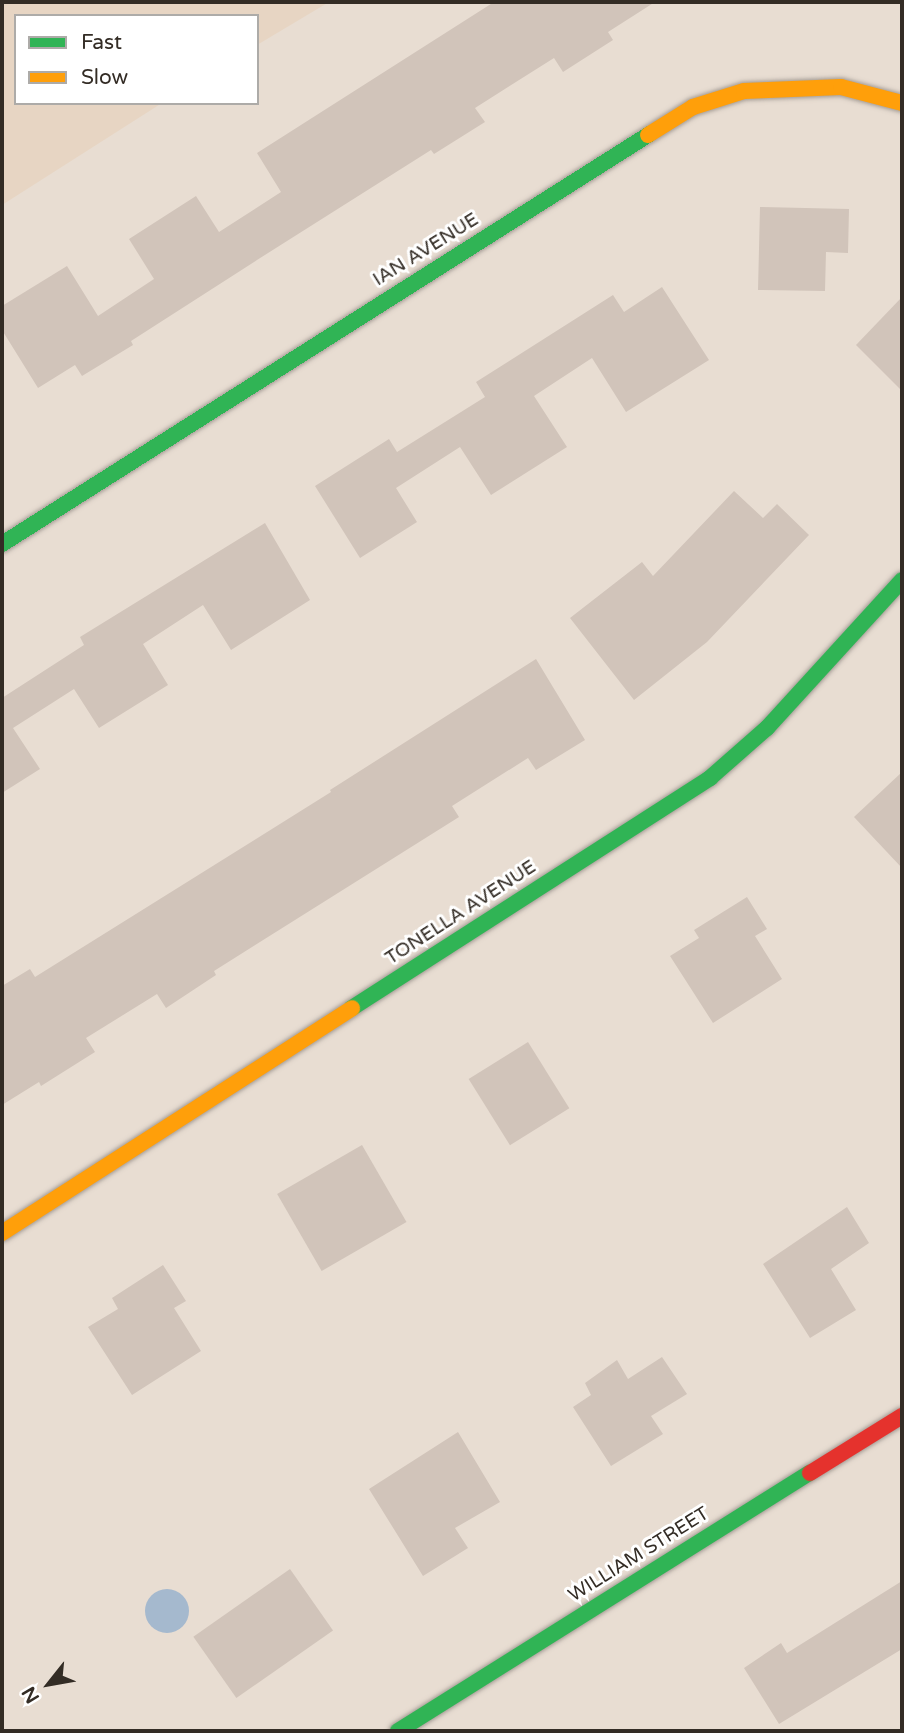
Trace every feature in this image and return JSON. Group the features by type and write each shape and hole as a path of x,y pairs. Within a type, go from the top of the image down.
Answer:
{"street":[{"name":"IAN AVENUE","path":"2,544 692,107 744,91 841,87 902,103"},
{"name":"TONELLA AVENUE","path":"2,1233 710,778 767,728 902,580"},
{"name":"WILLIAM STREET","path":"398,1731 902,1416"}],"shaded area":[{"path":"2,2 329,2 259,44 259,14 14,14 14,105 159,105 2,205"}],"water":[{"path":"167,1589 183,1595 189,1611 183,1627 167,1633 151,1627 145,1611 151,1595"}],"building":[{"path":"494,2 655,2 608,32 613,40 563,72 554,58 475,108 485,122 434,154 431,150 257,260 131,341 133,345 82,376 75,365 38,388 2,330 2,306 67,266 98,316 154,279 129,239 196,196 219,232 281,192 257,153"},
{"path":"760,207 849,209 848,253 826,252 825,291 758,290"},
{"path":"662,287 709,360 626,412 592,358 534,396 567,447 491,495 460,447 396,488 417,522 360,558 315,486 389,439 397,452 485,397 476,382 613,295 624,312"},
{"path":"902,297 902,391 856,345"},
{"path":"734,491 763,518 777,504 809,535 707,642 634,700 570,618 642,562 653,576"},
{"path":"265,523 310,600 231,650 203,605 143,644 168,685 99,728 74,689 13,728 40,769 2,793 2,698 84,645 80,637"},
{"path":"536,659 585,740 536,770 528,758 452,806 459,817 214,971 216,975 166,1008 157,994 86,1038 95,1052 41,1086 39,1082 2,1105 2,986 30,969 35,977 331,792 330,790"},
{"path":"902,772 902,868 854,817"},
{"path":"747,897 767,929 755,936 782,979 713,1023 670,956 699,938 694,930"},
{"path":"528,1042 569,1108 510,1145 469,1079"},
{"path":"362,1145 406,1222 322,1271 277,1194"},
{"path":"847,1207 869,1243 831,1269 856,1310 810,1338 763,1264"},
{"path":"163,1265 186,1301 174,1308 201,1351 132,1395 88,1327 118,1309 112,1298"},
{"path":"662,1357 687,1394 651,1416 663,1434 611,1466 573,1407 591,1395 585,1383 617,1360 628,1379"},
{"path":"458,1432 500,1502 455,1528 468,1548 423,1576 369,1489"},
{"path":"290,1569 333,1630 236,1698 193,1637"},
{"path":"902,1581 902,1649 779,1724 744,1668 781,1643 787,1653"}],"traffic: fast":[{"path":"2,544 648,135"},
{"path":"352,1008 710,778 767,728 902,580"},
{"path":"398,1731 810,1473"}],"traffic: slow":[{"path":"648,135 693,107 744,91 841,87 902,103"},
{"path":"2,1233 352,1008"}],"traffic: jam":[{"path":"810,1473 902,1416"}]}
